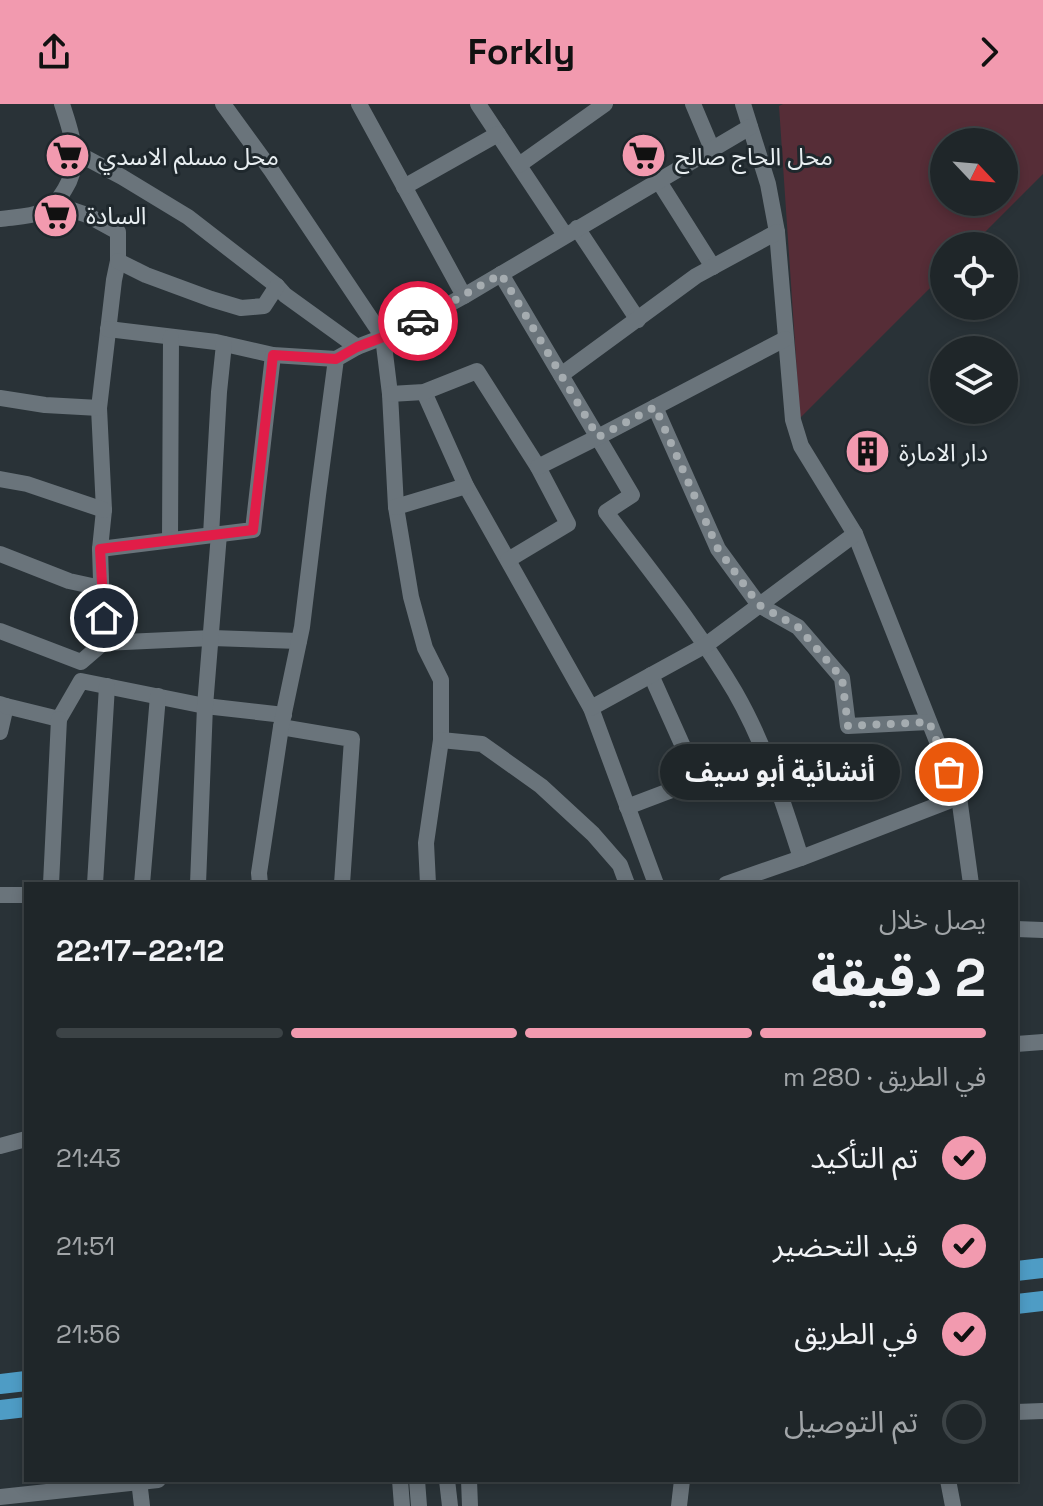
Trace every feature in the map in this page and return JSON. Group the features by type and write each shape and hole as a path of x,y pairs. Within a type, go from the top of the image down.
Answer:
{"main road":[{"path":"1018,1271 1043,1268"},
{"path":"1018,1304 1043,1301"},
{"path":"0,1384 24,1381"},
{"path":"0,1410 24,1407"}],"street":[{"path":"0,219 42,212 55,204 72,175 75,152 62,104"},
{"path":"223,104 383,337 390,394 396,507 411,597 425,648 441,680 441,740 426,843 428,882"},
{"path":"359,104 464,296"},
{"path":"478,104 519,165 638,320"},
{"path":"693,104 712,149"},
{"path":"743,104 768,184 777,232 793,420 801,446 855,534 959,797 971,882"},
{"path":"519,165 600,105"},
{"path":"108,329 224,344 273,355 336,359 357,347 404,329 464,296 750,127"},
{"path":"404,187 498,134"},
{"path":"75,152 188,217 285,295 357,347"},
{"path":"658,180 713,267"},
{"path":"55,204 87,215 118,232 118,261 99,408 104,510 100,549 103,643"},
{"path":"561,375 696,276 777,232"},
{"path":"118,261 176,286 241,308 264,306 277,286"},
{"path":"501,274 632,495 606,512 706,645 737,695 783,803 801,858"},
{"path":"170,540 171,337"},
{"path":"538,467 785,339"},
{"path":"198,882 205,706 212,638 219,392 224,344"},
{"path":"100,549 253,530 273,355"},
{"path":"260,882 282,721 299,641 336,359"},
{"path":"390,394 424,392 477,371 538,467 568,524 508,560"},
{"path":"424,392 466,486 591,708 655,882"},
{"path":"0,398 45,405 99,408"},
{"path":"655,407 718,549 759,605 798,627 842,678 848,726 929,722"},
{"path":"0,479 27,484 104,510"},
{"path":"396,507 466,486"},
{"path":"591,708 706,645 855,534"},
{"path":"0,554 69,581 101,588"},
{"path":"0,631 81,662"},
{"path":"51,882 59,719 81,681 81,662 103,643 212,638 299,641"},
{"path":"651,675 698,780"},
{"path":"81,681 282,721 352,739 342,882"},
{"path":"95,882 107,686"},
{"path":"142,882 158,696"},
{"path":"0,732 3,705 59,719"},
{"path":"441,740 482,744 541,786 593,834 620,865 626,882"},
{"path":"627,807 764,755"},
{"path":"732,882 959,797"},
{"path":"0,895 24,895"},
{"path":"1018,929 1043,930"},
{"path":"1018,1044 1043,1042"},
{"path":"0,1146 24,1140"},
{"path":"1018,1412 1043,1411"},
{"path":"0,1497 36,1500 134,1482"},
{"path":"139,1482 142,1506"},
{"path":"400,1482 402,1506"},
{"path":"417,1482 419,1506"},
{"path":"447,1482 450,1506"},
{"path":"469,1482 470,1506"},
{"path":"679,1506 682,1482"},
{"path":"948,1482 953,1506"}],"shaded area":[{"path":"1043,104 1043,174 1018,199 1018,128 930,128 930,216 1001,216 985,232 930,232 930,288 800,418 779,106"}],"way so far":[{"path":"418,321 501,274 598,437 655,407 718,549 759,605 798,627 842,678 848,726 929,722 949,772"}],"place":[{"name":"محل مسلم الاسدي","path":"67,156"},
{"name":"محل الحاج صالح","path":"644,156"},
{"name":"السادة","path":"55,215"},
{"name":"دار الامارة","path":"868,452"},
{"name":"أنشائية أبو سيف","path":"949,772"}],"route":[{"path":"104,618 100,549 253,530 273,355 336,359 418,321"}]}
